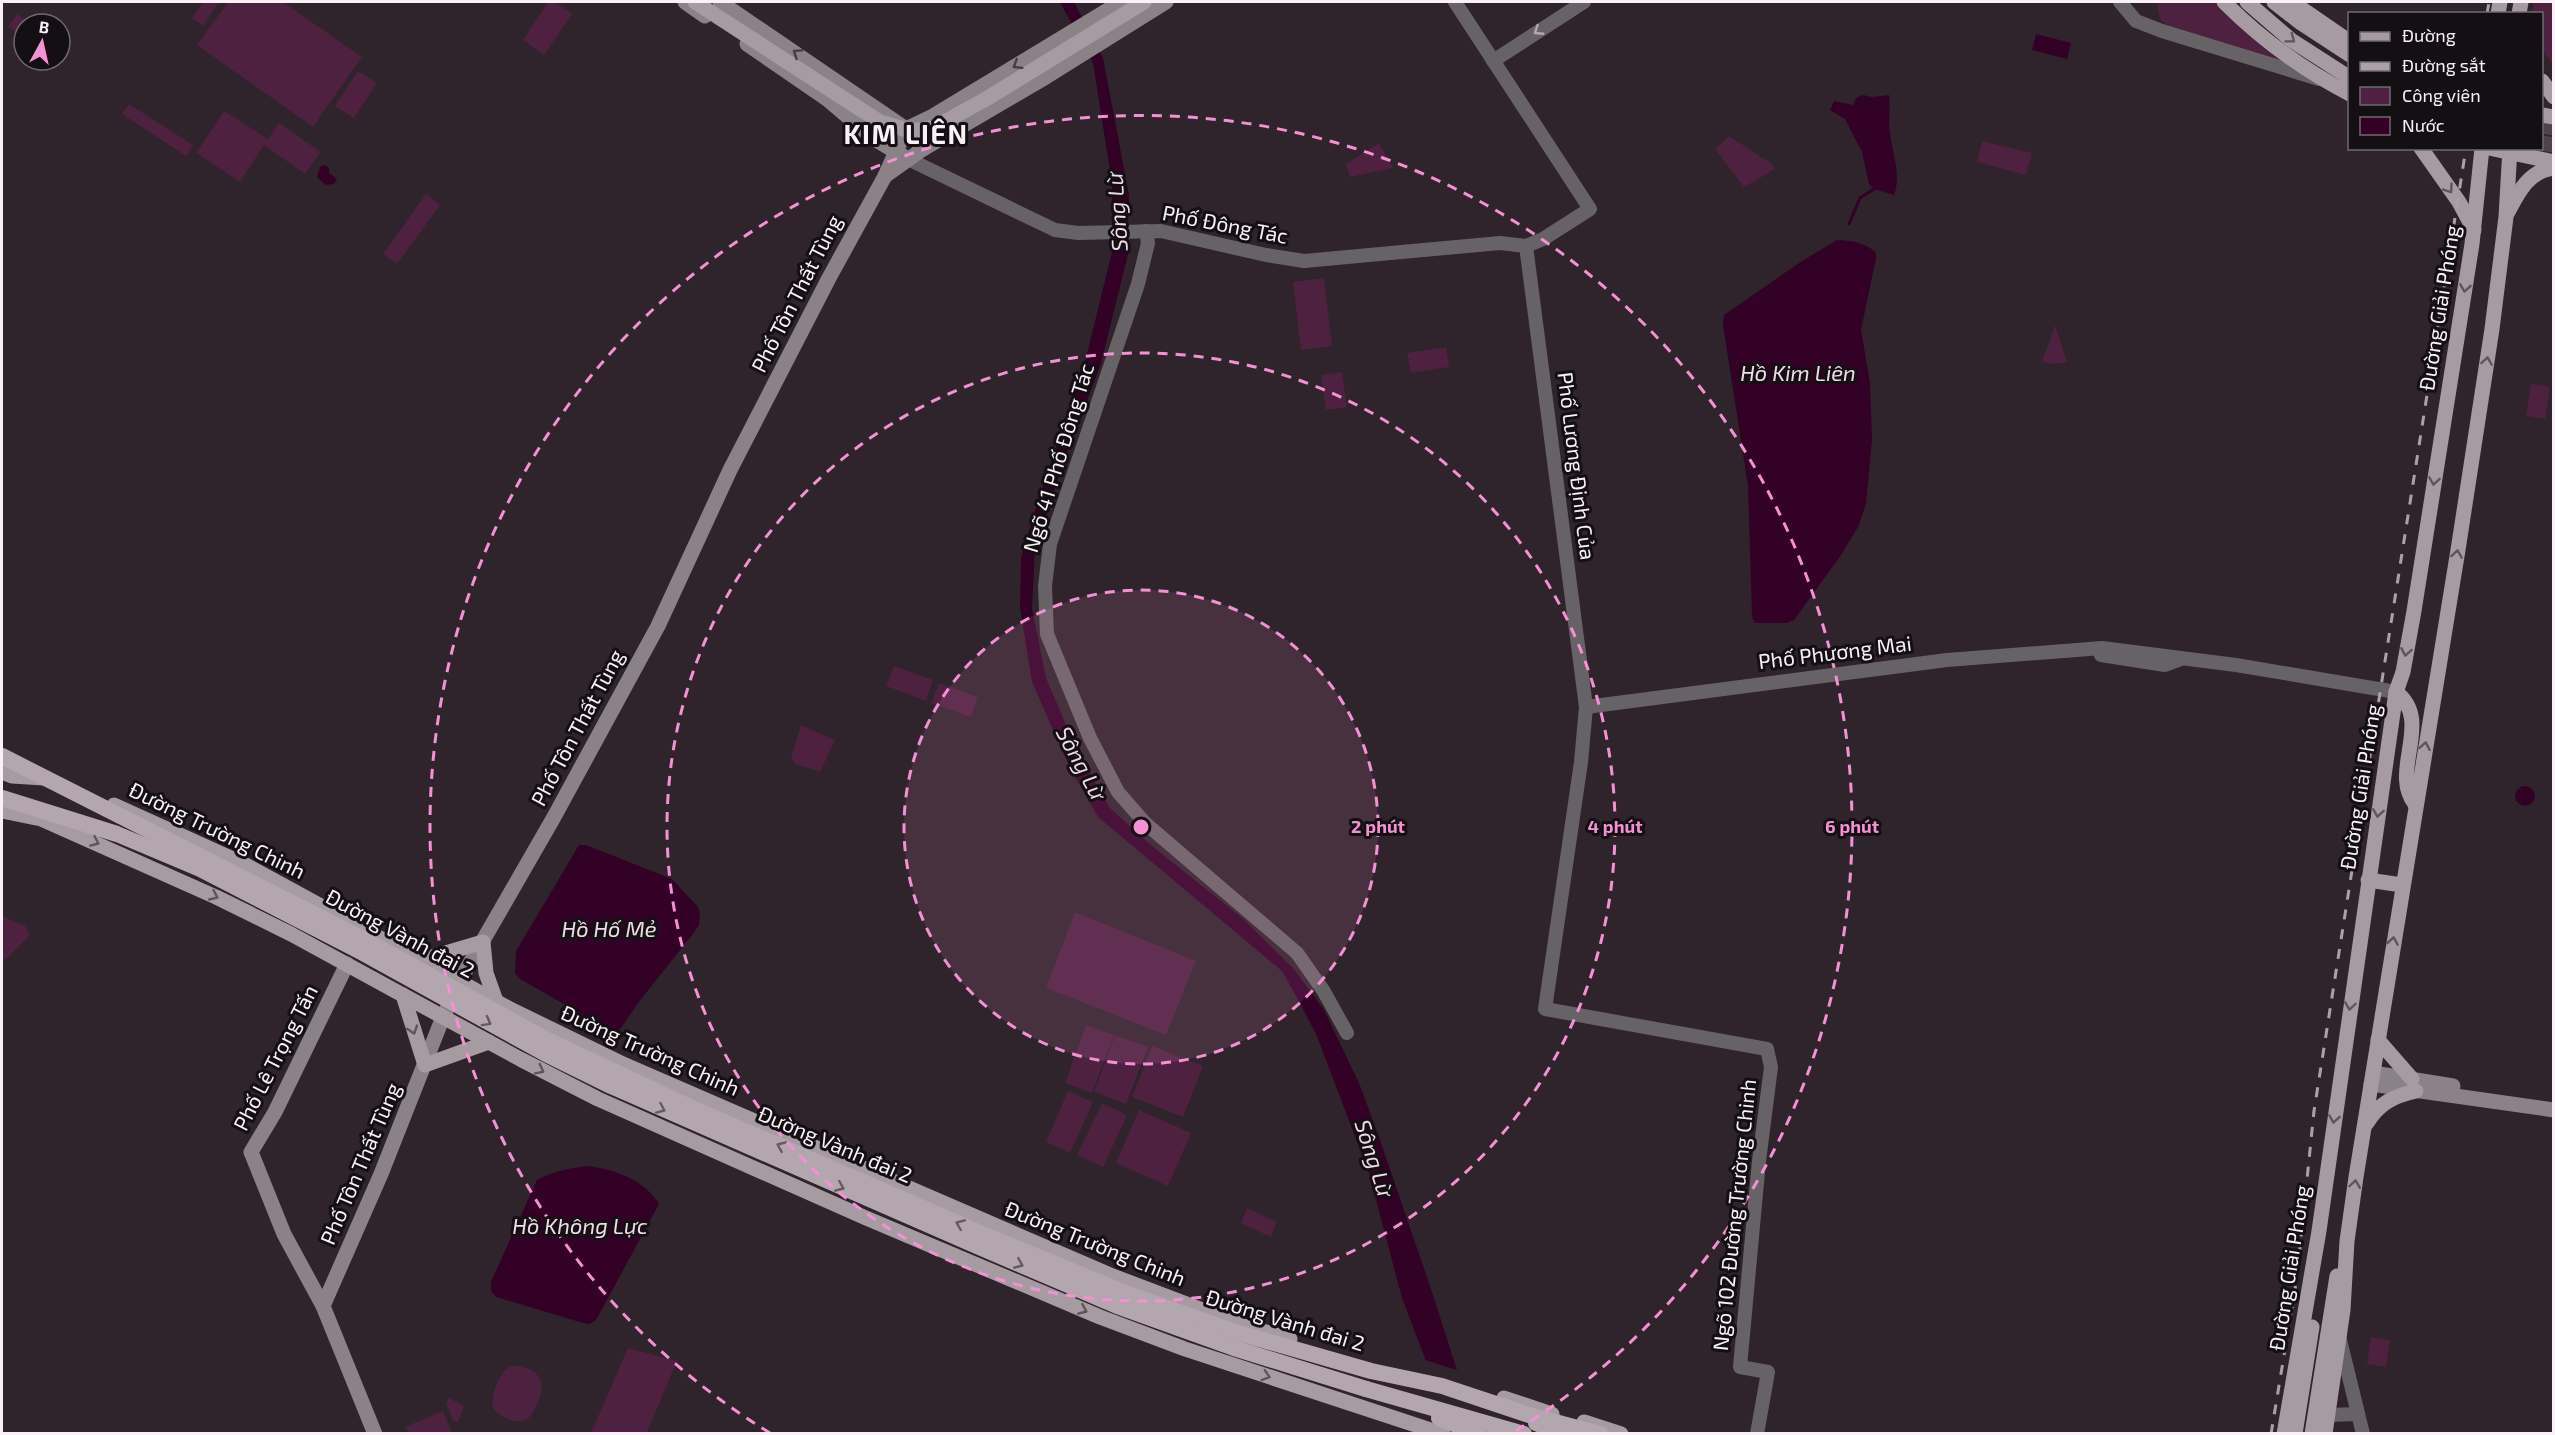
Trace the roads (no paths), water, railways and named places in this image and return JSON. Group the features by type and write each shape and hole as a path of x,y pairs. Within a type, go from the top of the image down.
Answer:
{"highway":[{"path":"2,756 27,767 119,826"},
{"path":"2,798 119,826"},
{"name":"Đường Vành đai 2","path":"119,826 227,869 357,936 547,1040 703,1112 1123,1292 1235,1332 1371,1371 1564,1434"},
{"name":"Đường Vành đai 2","path":"119,826 363,953 546,1054 685,1119 1117,1306 1234,1348 1524,1434"},
{"path":"1371,1371 1442,1386 1600,1434"},
{"path":"1366,1389 1479,1434"}],"main road":[{"path":"685,2 850,117 873,138 902,156 906,129"},
{"path":"695,2 880,122 899,129 920,130 944,123 1144,2"},
{"path":"720,2 906,129 923,149"},
{"path":"906,129 971,94 1121,2"},
{"name":"Phố Tôn Thất Tùng","path":"323,1306 381,1174 443,1017 460,981 554,817 658,626 730,470 829,278 885,176 902,156 923,149 985,114 1166,2"},
{"path":"2224,2 2280,50 2348,93"},
{"path":"2247,2 2291,39 2348,77"},
{"path":"2274,2 2348,54"},
{"path":"2292,2 2348,41"},
{"path":"2543,84 2553,97"},
{"path":"971,94 985,114"},
{"path":"850,117 862,98"},
{"path":"2422,150 2459,202 2474,230"},
{"name":"Đường Giải Phóng","path":"2284,1434 2319,1231 2396,692 2403,672 2414,611 2474,230 2482,150"},
{"path":"2312,1434 2335,1284 2346,1241 2465,504 2492,328 2506,217 2510,151 2553,162"},
{"path":"2506,217 2528,180 2541,170 2553,168"},
{"path":"2396,692 2404,698 2412,715 2407,775 2409,796 2415,804"},
{"name":"Đường Trường Chinh","path":"2,751 244,864 496,1001 625,1065 1110,1275 1242,1325 1332,1353 1470,1388 1621,1434"},
{"name":"Đường Trường Chinh","path":"2,771 12,776 56,778"},
{"path":"2,792 41,819 216,897 347,964 598,1099 867,1218 1100,1317 1221,1362 1436,1432"},
{"path":"2,811 41,819"},
{"path":"161,872 180,833"},
{"path":"2368,880 2402,885"},
{"path":"422,960 483,942 486,973 496,1001"},
{"name":"Phố Lê Trọng Tấn","path":"347,964 274,1112 251,1152 284,1234 323,1306 375,1434"},
{"path":"403,995 425,1065 489,1042"},
{"path":"2378,1040 2414,1085"},
{"path":"2372,1079 2553,1102"},
{"path":"2363,1128 2386,1101 2414,1085 2553,1110"},
{"path":"867,1218 884,1176"},
{"path":"2295,1434 2320,1280 2319,1231"},
{"path":"2325,1434 2343,1310 2346,1241"},
{"path":"1221,1362 1242,1325"},
{"name":"Đường Trường Chinh","path":"1555,1414 1591,1434"}],"street":[{"path":"1455,2 1590,209 1543,239 1526,246"},
{"path":"1493,61 1584,2"},
{"path":"2120,2 2136,21 2162,31 2324,80"},
{"path":"923,149 930,169"},
{"name":"Phố Đông Tác","path":"902,156 930,169 937,175 1055,230 1078,233 1161,231 1266,255 1304,261 1468,245 1500,243 1526,246"},
{"name":"Ngõ 41 Phố Đông Tác","path":"1141,231 1148,243 1141,273 1094,420 1050,544 1045,586 1046,623 1052,651 1101,763 1118,792 1145,823 1297,953 1309,968 1347,1034"},
{"name":"Phố Lương Định Của","path":"1526,246 1586,707 1581,762 1545,1009 1767,1049"},
{"name":"Phố Phương Mai","path":"1586,707 1947,660 2090,650 2104,657 2165,665 2181,659 2260,669 2396,692"},
{"name":"Ngõ 102 Đường Trường Chinh","path":"1757,1434 1768,1372 1740,1367 1759,1161 1771,1067 1767,1049"},
{"path":"2339,1338 2363,1434"},
{"path":"2327,1415 2358,1414"}],"water":[{"name":"Sông Lừ","path":"1060,2 1074,2 1103,58 1129,195 1129,250 1100,367 1063,463 1035,551 1032,608 1046,678 1079,755 1110,808 1152,846 1241,917 1294,969 1324,1010 1359,1083 1379,1137 1477,1433 1447,1433 1424,1356 1402,1298 1369,1173 1316,1034 1282,971 1098,817 1069,766 1032,682 1020,608 1021,558 1086,358 1112,252 1112,183 1093,63"},
{"path":"2036,34 2071,43 2067,59 2032,50"},
{"path":"1863,95 1872,97 1889,95 1889,128 1897,172 1894,195 1874,189 1869,184 1862,152 1845,119 1830,110 1834,101 1853,105 1856,98"},
{"path":"325,165 329,168 329,173 337,179 334,184 326,185 317,177 320,167"},
{"name":"Hồ Kim Liên","path":"1837,240 1858,243 1876,253 1861,330 1870,383 1872,439 1866,504 1858,527 1841,555 1794,620 1787,623 1755,623 1752,617 1748,486 1723,325 1724,315 1802,261"},
{"path":"2525,786 2532,789 2535,796 2532,803 2525,806 2518,803 2515,796 2518,789"},
{"name":"Hồ Hố Mẻ","path":"579,845 586,845 672,879 698,907 700,914 699,925 638,1003 617,1034 520,979 515,973 516,951"},
{"name":"Hồ Không Lực","path":"588,1166 628,1177 645,1188 659,1204 596,1320 590,1324 583,1323 496,1297 491,1291 491,1282 537,1180 562,1170"}],"waterway":[{"path":"1849,224 1860,198 1874,189"}],"tunnel":[{"path":"2543,126 2554,128"},
{"path":"2543,143 2554,145"}],"railway":[{"path":"2487,12 2489,2"},
{"path":"2271,1434 2297,1277 2314,1111 2466,150"}],"district":[{"name":"KIM LIÊN","path":"906,135"}]}
